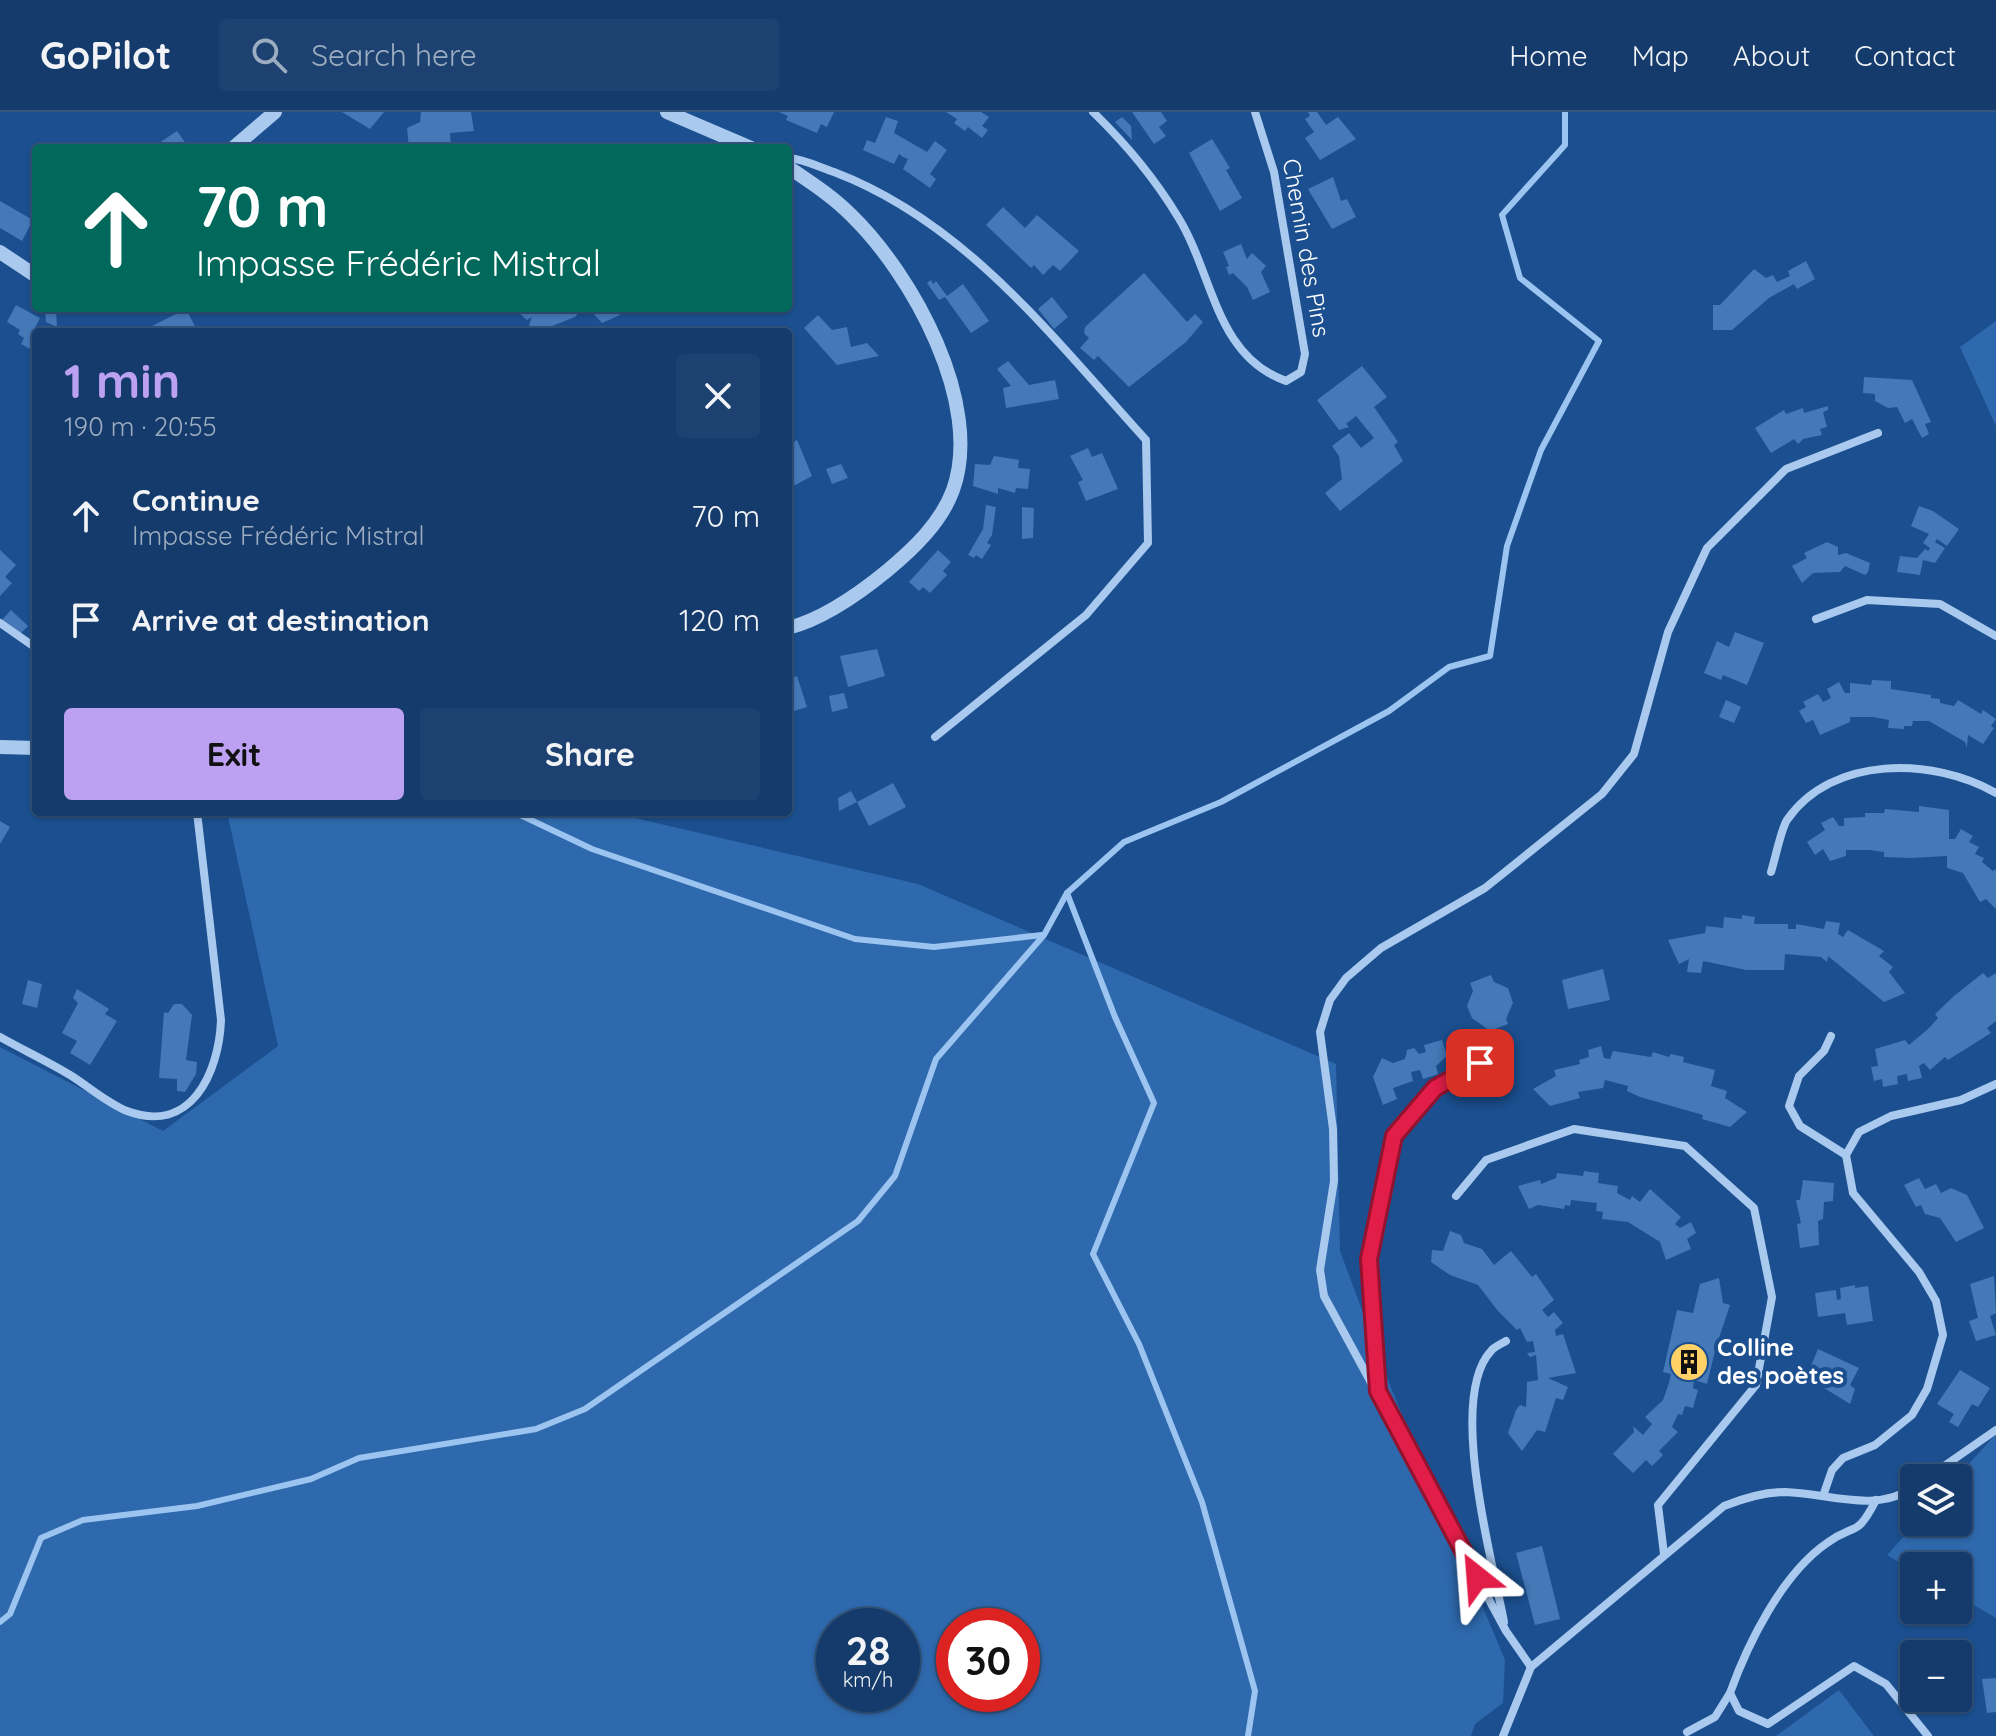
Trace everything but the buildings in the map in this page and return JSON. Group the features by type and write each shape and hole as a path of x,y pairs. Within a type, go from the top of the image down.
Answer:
{"street":[{"path":"238,144 275,112"},
{"path":"667,112 742,144"},
{"name":"Chemin des Pins","path":"1093,112 1148,174 1179,218 1212,301 1244,353 1264,373 1286,381 1301,372 1305,354 1274,172 1255,112"},
{"path":"792,159 868,185 894,199 991,270 1146,440 1148,543 1086,615 935,737"},
{"path":"792,170 853,217 892,265 939,350 954,389 960,428 953,492 914,548 869,586 818,616 792,626"},
{"path":"0,252 32,273"},
{"path":"1531,1667 1506,1631 1324,1296 1320,1270 1334,1181 1333,1129 1320,1032 1330,1000 1346,978 1381,948 1485,888 1602,794 1634,754 1668,632 1707,548 1786,469 1878,433"},
{"path":"1816,619 1867,600 1940,604 1996,636"},
{"path":"0,623 32,645"},
{"path":"0,747 32,748"},
{"path":"1771,872 1784,823 1804,799 1856,772 1932,769 1996,793"},
{"path":"0,1037 127,1111 166,1117 192,1101 208,1081 220,1049 221,1020 197,816"},
{"path":"1831,1036 1824,1051 1799,1076 1789,1106 1800,1126 1846,1155"},
{"path":"1378,1391 1369,1259 1394,1136 1435,1088 1503,1051"},
{"path":"1823,1496 1832,1470 1843,1458 1875,1445 1912,1415 1927,1389 1943,1335 1936,1301 1919,1272 1853,1193 1846,1155 1859,1132 1891,1116 1961,1100 1996,1084"},
{"path":"1456,1196 1486,1160 1574,1129 1685,1146 1754,1208 1772,1297 1756,1385 1658,1505 1664,1554"},
{"path":"1506,1341 1490,1352 1479,1376 1470,1444 1506,1631"},
{"path":"1947,1464 1996,1430"},
{"path":"1503,1736 1531,1667 1724,1506 1759,1494 1823,1496 1852,1501 1900,1496"},
{"path":"1687,1732 1715,1717 1730,1693 1746,1648 1795,1574 1828,1542 1863,1526 1876,1500"},
{"path":"1730,1693 1739,1711 1768,1724 1854,1666 1886,1684 1928,1736"}],"shaded area":[{"path":"1996,321 1996,426 1960,347"},
{"path":"228,816 626,816 918,884 1336,1064 1340,1251 1393,1393 1505,1660 1503,1703 1475,1724 1471,1736 0,1736 0,1047 163,1131 278,1046"},
{"path":"1996,1434 1996,1618 1972,1604 1972,1552 1900,1552 1900,1563 1887,1555 1904,1536 1972,1536 1972,1464 1969,1464"},
{"path":"1839,1690 1874,1736 1776,1736"}],"waterway":[{"path":"0,1622 10,1614 41,1538 83,1520 197,1506 311,1479 359,1458 536,1429 585,1409 858,1221 895,1176 936,1059 1044,935 1067,893 1124,842 1221,802 1389,711 1449,667 1490,656 1507,546 1541,450 1599,341 1520,278 1502,215 1565,145 1565,112"},
{"path":"522,816 592,849 855,939 934,947 1042,935"},
{"path":"1067,893 1115,1017 1154,1103 1093,1254 1139,1344 1202,1502 1255,1691 1248,1736"}],"place":[{"name":"Colline des poètes","path":"1689,1362"}],"route":[{"path":"1477,1577 1378,1391 1369,1259 1394,1136 1435,1088 1480,1063"}]}
